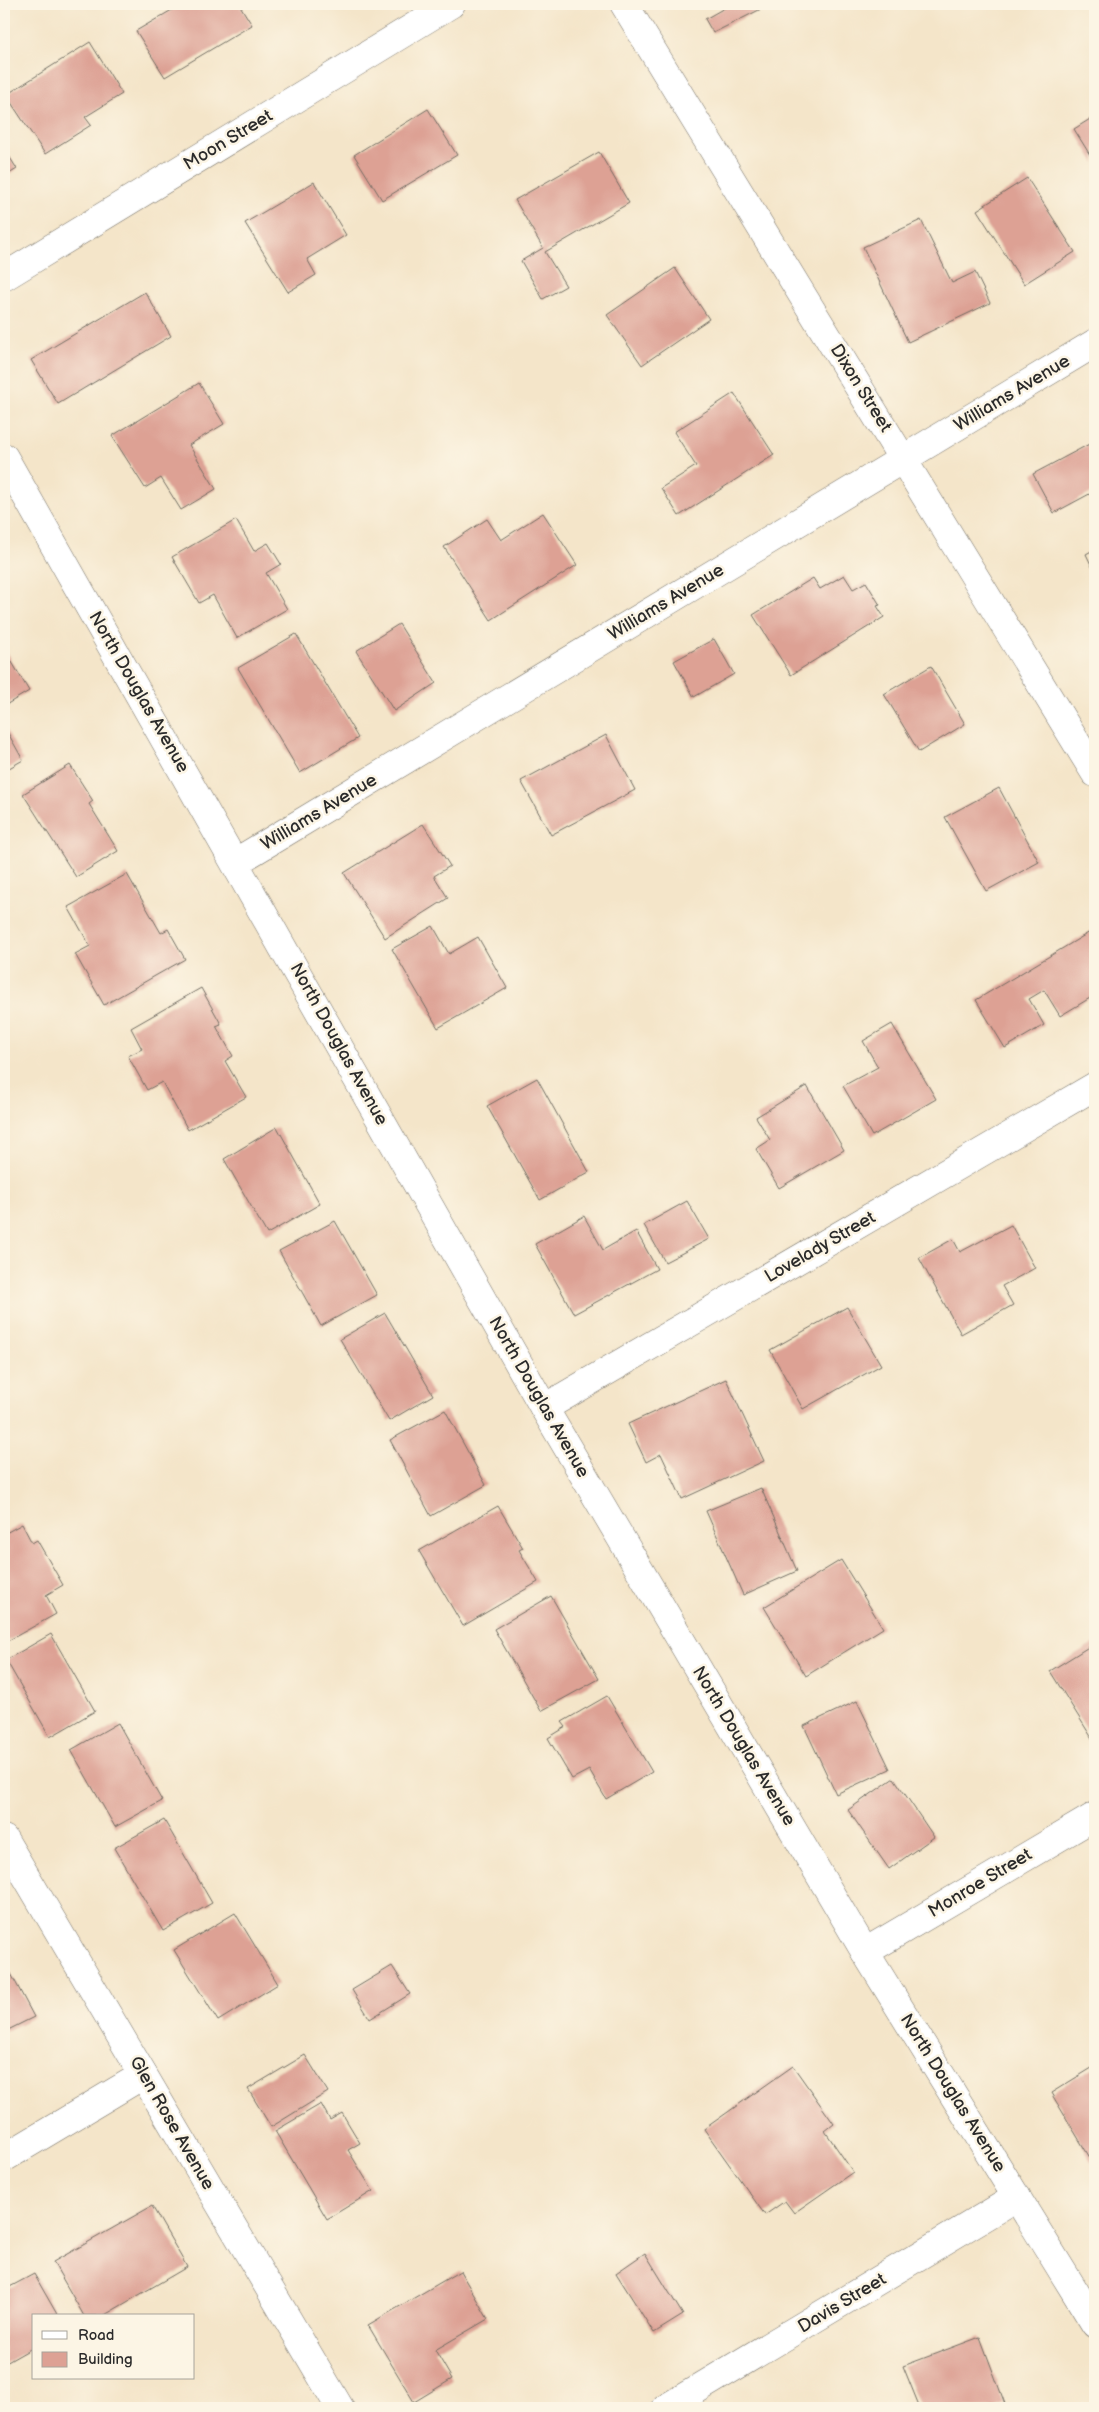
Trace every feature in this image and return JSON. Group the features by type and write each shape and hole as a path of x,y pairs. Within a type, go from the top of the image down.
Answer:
{"street":[{"name":"Moon Street","path":"4,277 451,4"},
{"name":"Dixon Street","path":"624,4 1095,773"},
{"name":"Williams Avenue","path":"236,862 1095,343"},
{"name":"North Douglas Avenue","path":"4,457 236,862 544,1408 865,1952 1095,2324"},
{"name":"Lovelady Street","path":"544,1408 1095,1086"},
{"name":"Monroe Street","path":"865,1952 1095,1816"},
{"name":"Glen Rose Avenue","path":"4,1839 340,2408"},
{"path":"4,2158 144,2075"},
{"name":"Davis Street","path":"666,2408 1017,2197"}],"building":[{"path":"182,4 239,4 252,25 165,77 136,31"},
{"path":"727,4 771,4 713,33 705,19 728,6"},
{"path":"90,42 122,94 85,117 91,125 45,154 6,95"},
{"path":"428,109 457,155 382,200 354,155"},
{"path":"1095,116 1095,163 1074,129"},
{"path":"4,148 17,169 4,177"},
{"path":"599,152 629,203 545,252 566,286 543,299 521,261 543,248 515,200"},
{"path":"1027,178 1075,252 1024,284 977,210"},
{"path":"314,182 346,235 307,259 316,275 288,292 245,223"},
{"path":"921,220 952,283 975,272 990,303 908,342 863,247"},
{"path":"675,268 709,319 642,365 607,315"},
{"path":"145,292 171,336 58,404 31,360"},
{"path":"199,383 224,424 189,445 216,489 181,510 161,478 145,488 112,436"},
{"path":"734,393 774,455 679,516 661,488 696,466 674,432"},
{"path":"1095,441 1095,491 1054,513 1033,474"},
{"path":"543,513 577,565 491,620 444,547 487,519 501,540"},
{"path":"236,520 254,551 268,543 281,564 266,573 287,609 237,638 213,595 199,603 172,557"},
{"path":"1095,549 1095,573 1086,554"},
{"path":"844,575 853,589 866,582 880,605 877,606 884,617 791,675 753,615 813,578 820,589"},
{"path":"399,624 436,683 394,711 356,651"},
{"path":"296,634 358,738 300,773 238,668"},
{"path":"714,639 734,674 694,697 674,661"},
{"path":"6,652 29,691 4,706 4,653"},
{"path":"931,666 965,724 919,752 884,694"},
{"path":"4,726 23,760 4,771"},
{"path":"606,735 635,790 551,835 521,781"},
{"path":"70,765 93,801 89,804 118,851 76,877 23,794"},
{"path":"999,788 1039,862 986,891 945,817"},
{"path":"423,824 450,866 434,876 448,898 385,938 344,873"},
{"path":"127,874 161,933 168,929 185,959 104,1005 75,954 90,946 68,907"},
{"path":"433,926 449,954 478,937 507,988 438,1028 392,949"},
{"path":"1095,929 1095,995 1060,1016 1044,990 1029,999 1044,1025 1005,1048 976,1000"},
{"path":"201,988 221,1024 216,1026 233,1056 225,1061 246,1097 188,1130 162,1082 147,1090 128,1056 142,1049 131,1028"},
{"path":"892,1024 936,1099 872,1136 843,1086 878,1067 863,1041"},
{"path":"537,1078 589,1172 540,1200 487,1106"},
{"path":"807,1086 844,1150 779,1188 756,1149 770,1140 756,1117"},
{"path":"277,1127 320,1204 267,1234 224,1159"},
{"path":"687,1201 709,1239 665,1262 644,1225"},
{"path":"584,1216 603,1250 636,1231 657,1269 574,1314 535,1244"},
{"path":"335,1221 377,1295 321,1326 279,1251"},
{"path":"1011,1225 1035,1268 1002,1286 1013,1305 961,1334 919,1258 953,1239 960,1252"},
{"path":"847,1307 881,1365 803,1409 770,1350"},
{"path":"385,1313 433,1395 389,1421 340,1339"},
{"path":"726,1379 764,1461 682,1499 661,1454 646,1462 628,1424"},
{"path":"445,1410 486,1485 431,1516 390,1440"},
{"path":"761,1488 797,1571 743,1595 706,1511"},
{"path":"498,1506 523,1548 519,1550 538,1582 463,1626 419,1551"},
{"path":"22,1524 32,1543 37,1540 63,1585 46,1595 56,1614 4,1643 4,1534"},
{"path":"841,1560 883,1628 806,1676 764,1607"},
{"path":"551,1596 599,1679 541,1711 494,1629"},
{"path":"51,1634 95,1711 50,1737 6,1660"},
{"path":"1095,1643 1095,1743 1050,1671"},
{"path":"607,1696 652,1772 606,1799 589,1770 572,1779 548,1738 566,1727 562,1722"},
{"path":"857,1701 890,1769 836,1794 804,1726"},
{"path":"118,1723 162,1801 115,1827 71,1750"},
{"path":"894,1778 934,1837 889,1869 848,1810"},
{"path":"164,1820 212,1903 163,1931 114,1848"},
{"path":"235,1913 278,1984 218,2021 174,1950"},
{"path":"392,1966 410,1994 370,2019 352,1990"},
{"path":"8,1968 34,2017 4,2032 4,1970"},
{"path":"305,2055 328,2092 271,2127 248,2089"},
{"path":"793,2066 834,2124 825,2131 853,2172 794,2213 785,2201 765,2215 704,2129"},
{"path":"1095,2066 1095,2166 1051,2093"},
{"path":"321,2104 330,2120 342,2113 360,2143 348,2150 373,2191 327,2219 275,2131"},
{"path":"152,2206 187,2267 106,2314 83,2314 53,2262"},
{"path":"645,2253 683,2315 654,2333 616,2273"},
{"path":"460,2271 488,2319 435,2350 452,2379 414,2402 368,2325"},
{"path":"34,2274 57,2314 32,2314 32,2348 4,2364 4,2290"},
{"path":"980,2337 1005,2404 994,2408 920,2408 903,2366"}]}
